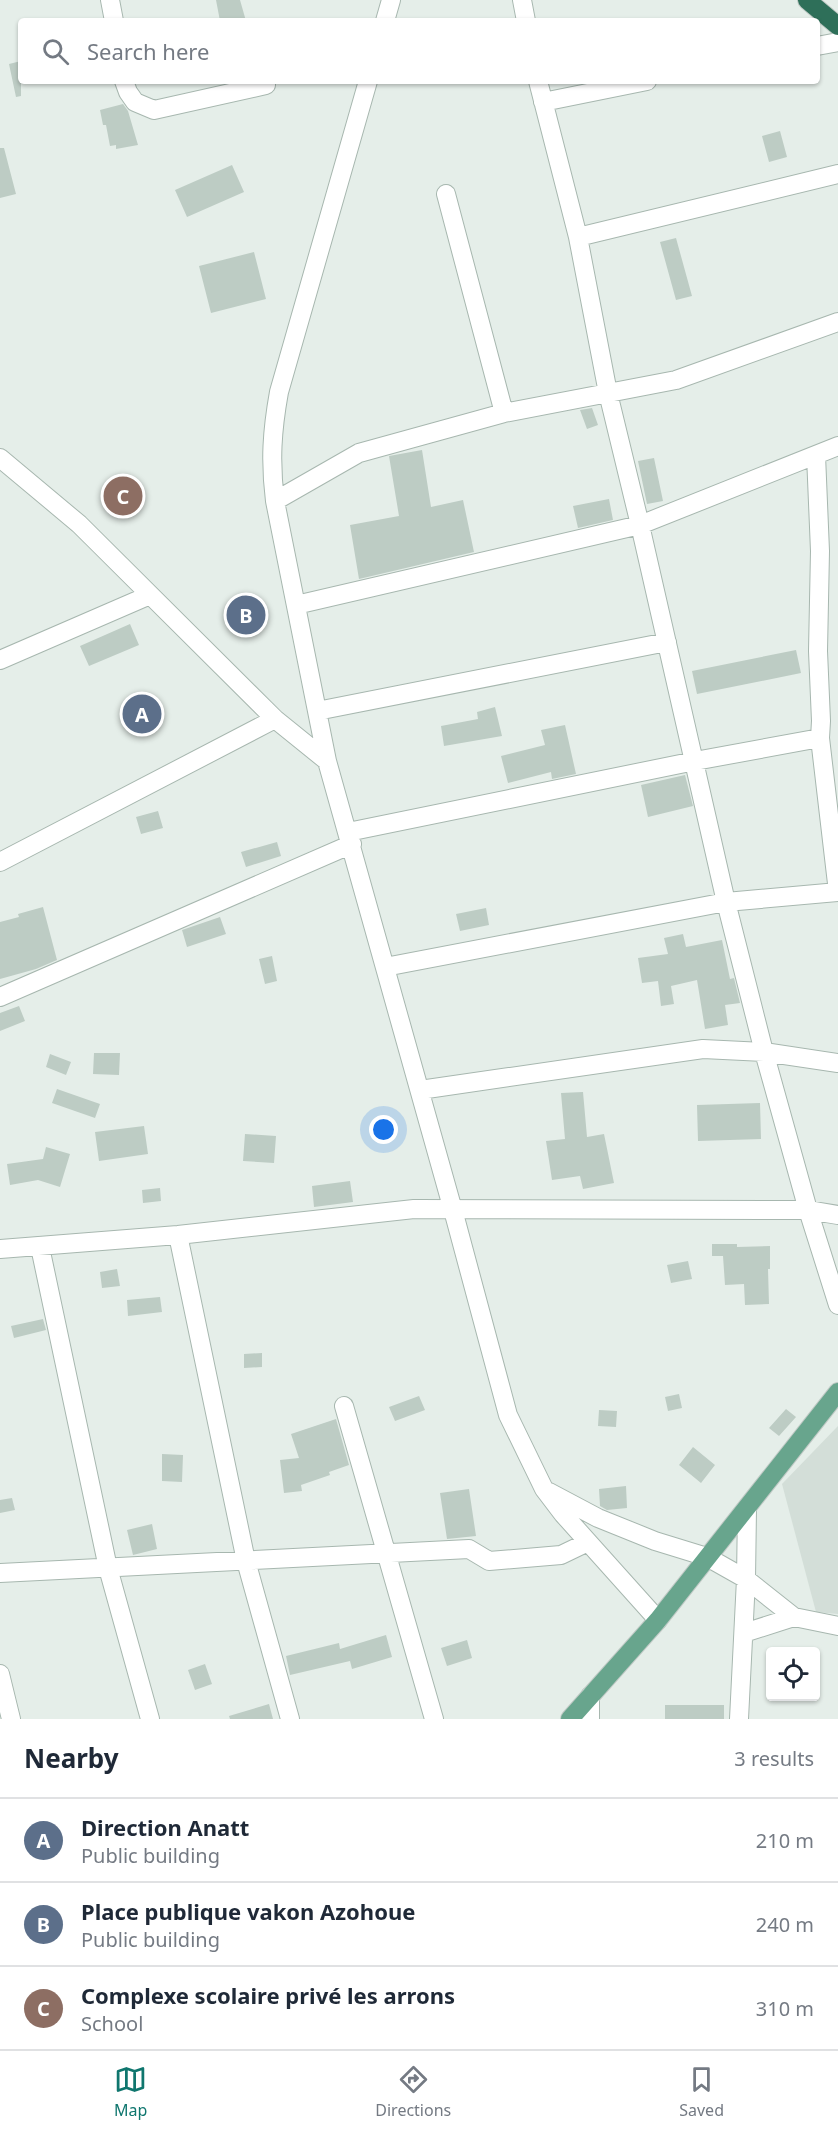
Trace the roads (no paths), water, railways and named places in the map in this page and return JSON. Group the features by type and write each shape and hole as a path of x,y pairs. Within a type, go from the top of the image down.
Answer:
{"highway":[{"path":"807,0 838,26"}],"main road":[{"path":"570,1719 658,1620 838,1392"}],"street":[{"path":"110,0 113,18"},
{"path":"386,18 391,0"},
{"path":"522,0 525,18"},
{"path":"820,45 838,42"},
{"path":"125,84 135,102 154,110 266,86"},
{"path":"367,84 279,392 271,444 275,501 327,760 453,1209 508,1415 544,1489 562,1514 658,1620"},
{"path":"539,84 578,237 608,393 726,902 764,1052 808,1210 838,1305"},
{"path":"543,102 632,84"},
{"path":"578,237 838,174"},
{"path":"446,194 504,413"},
{"path":"275,501 359,453 504,413 676,380 838,322"},
{"path":"296,604 640,525 838,446"},
{"path":"386,967 726,902 838,892 820,738 818,651 820,551 816,455"},
{"path":"0,458 79,524 275,719 327,760"},
{"path":"0,660 150,595"},
{"path":"317,711 667,642"},
{"path":"0,862 275,719"},
{"path":"0,997 350,838 695,762 820,738"},
{"path":"420,1090 703,1048 764,1052 838,1063"},
{"path":"0,1249 178,1235 414,1209 808,1210 838,1215"},
{"path":"178,1235 246,1561 290,1719"},
{"path":"40,1247 108,1568 150,1719"},
{"path":"344,1406 434,1719"},
{"path":"544,1489 598,1518 654,1541 707,1557 746,1579 794,1617 838,1626"},
{"path":"739,1719 747,1509"},
{"path":"0,1573 469,1549 489,1561 561,1555 588,1542"},
{"path":"744,1633 794,1617"},
{"path":"0,1674 11,1719"},
{"path":"590,1696 590,1719"}],"place":[{"name":"Complexe scolaire privé les arrons","path":"123,496"},
{"name":"Place publique vakon Azohoue","path":"246,615"},
{"name":"Direction Anatt","path":"142,714"}]}
